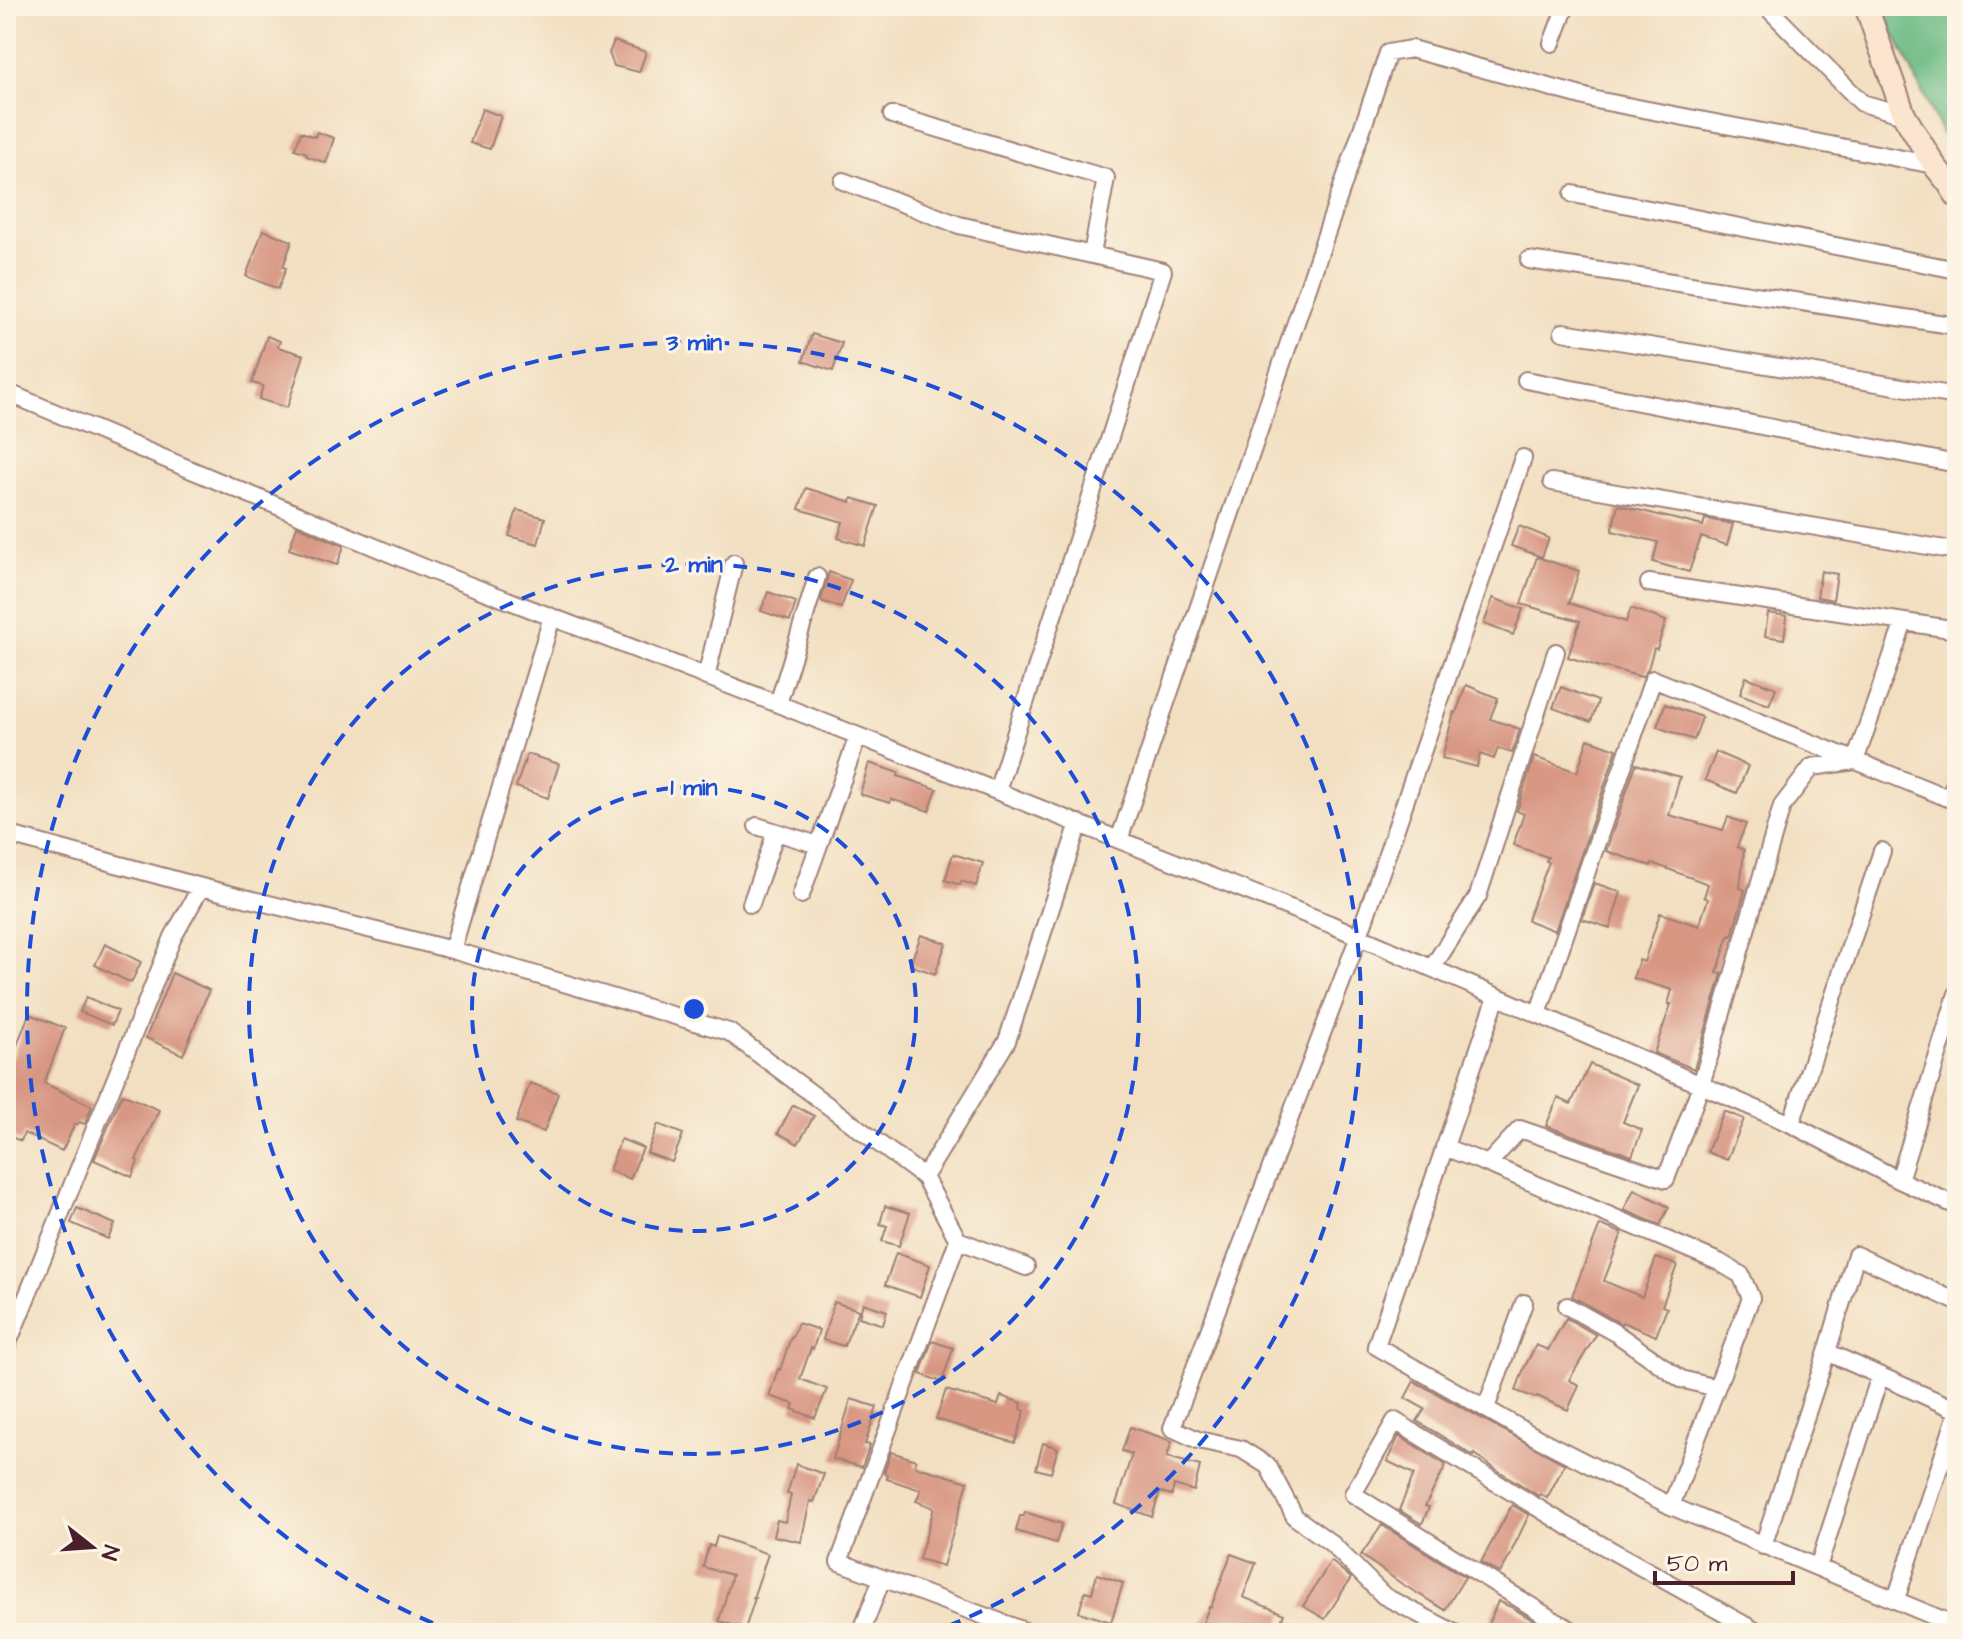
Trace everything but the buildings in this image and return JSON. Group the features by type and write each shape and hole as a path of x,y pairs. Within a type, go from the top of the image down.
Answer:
{"street":[{"path":"1552,43 1566,6"},
{"path":"1766,6 1862,103 1904,115"},
{"path":"1866,6 1904,115 1957,196"},
{"path":"1119,840 1388,53 1411,49 1596,100 1934,165"},
{"path":"892,115 1106,178 1092,254"},
{"path":"843,181 959,225 1163,271 997,791"},
{"path":"1573,194 1957,270"},
{"path":"1529,260 1957,326"},
{"path":"1563,332 1957,396"},
{"path":"1526,380 1957,464"},
{"path":"6,392 432,571 778,704 1359,936 1791,1124 1957,1206"},
{"path":"1455,1633 1384,1596 1331,1543 1295,1517 1268,1466 1241,1449 1198,1440 1172,1428 1359,936 1523,458"},
{"path":"1552,482 1957,551"},
{"path":"706,677 734,563"},
{"path":"778,704 817,577"},
{"path":"1649,583 1957,630"},
{"path":"452,950 552,617"},
{"path":"1855,761 1904,622"},
{"path":"1432,968 1478,896 1556,652"},
{"path":"1538,1014 1653,679 1948,798 1957,779"},
{"path":"801,895 858,736"},
{"path":"1488,1164 1520,1129 1666,1179 1701,1085 1782,806 1812,767 1855,761"},
{"path":"924,1177 1007,1041 1079,823"},
{"path":"757,826 818,845"},
{"path":"751,904 776,832"},
{"path":"6,834 452,950 729,1032 924,1177 958,1240 1026,1267"},
{"path":"1791,1124 1882,851"},
{"path":"6,1348 173,937 201,887"},
{"path":"1899,1180 1957,994"},
{"path":"1497,996 1376,1346 1539,1439 1671,1506 1957,1626"},
{"path":"1444,1147 1719,1262 1741,1275 1751,1298 1671,1506"},
{"path":"958,1240 839,1562 1030,1633"},
{"path":"1763,1546 1856,1255 1957,1302"},
{"path":"1486,1408 1524,1303"},
{"path":"1567,1306 1617,1334 1681,1379 1716,1388"},
{"path":"1827,1352 1957,1412 1896,1599"},
{"path":"1818,1567 1880,1376"},
{"path":"1577,1633 1353,1494 1395,1421 1566,1525 1759,1633"},
{"path":"861,1633 882,1578"}],"green space":[{"path":"1881,6 1957,6 1957,165"}]}
